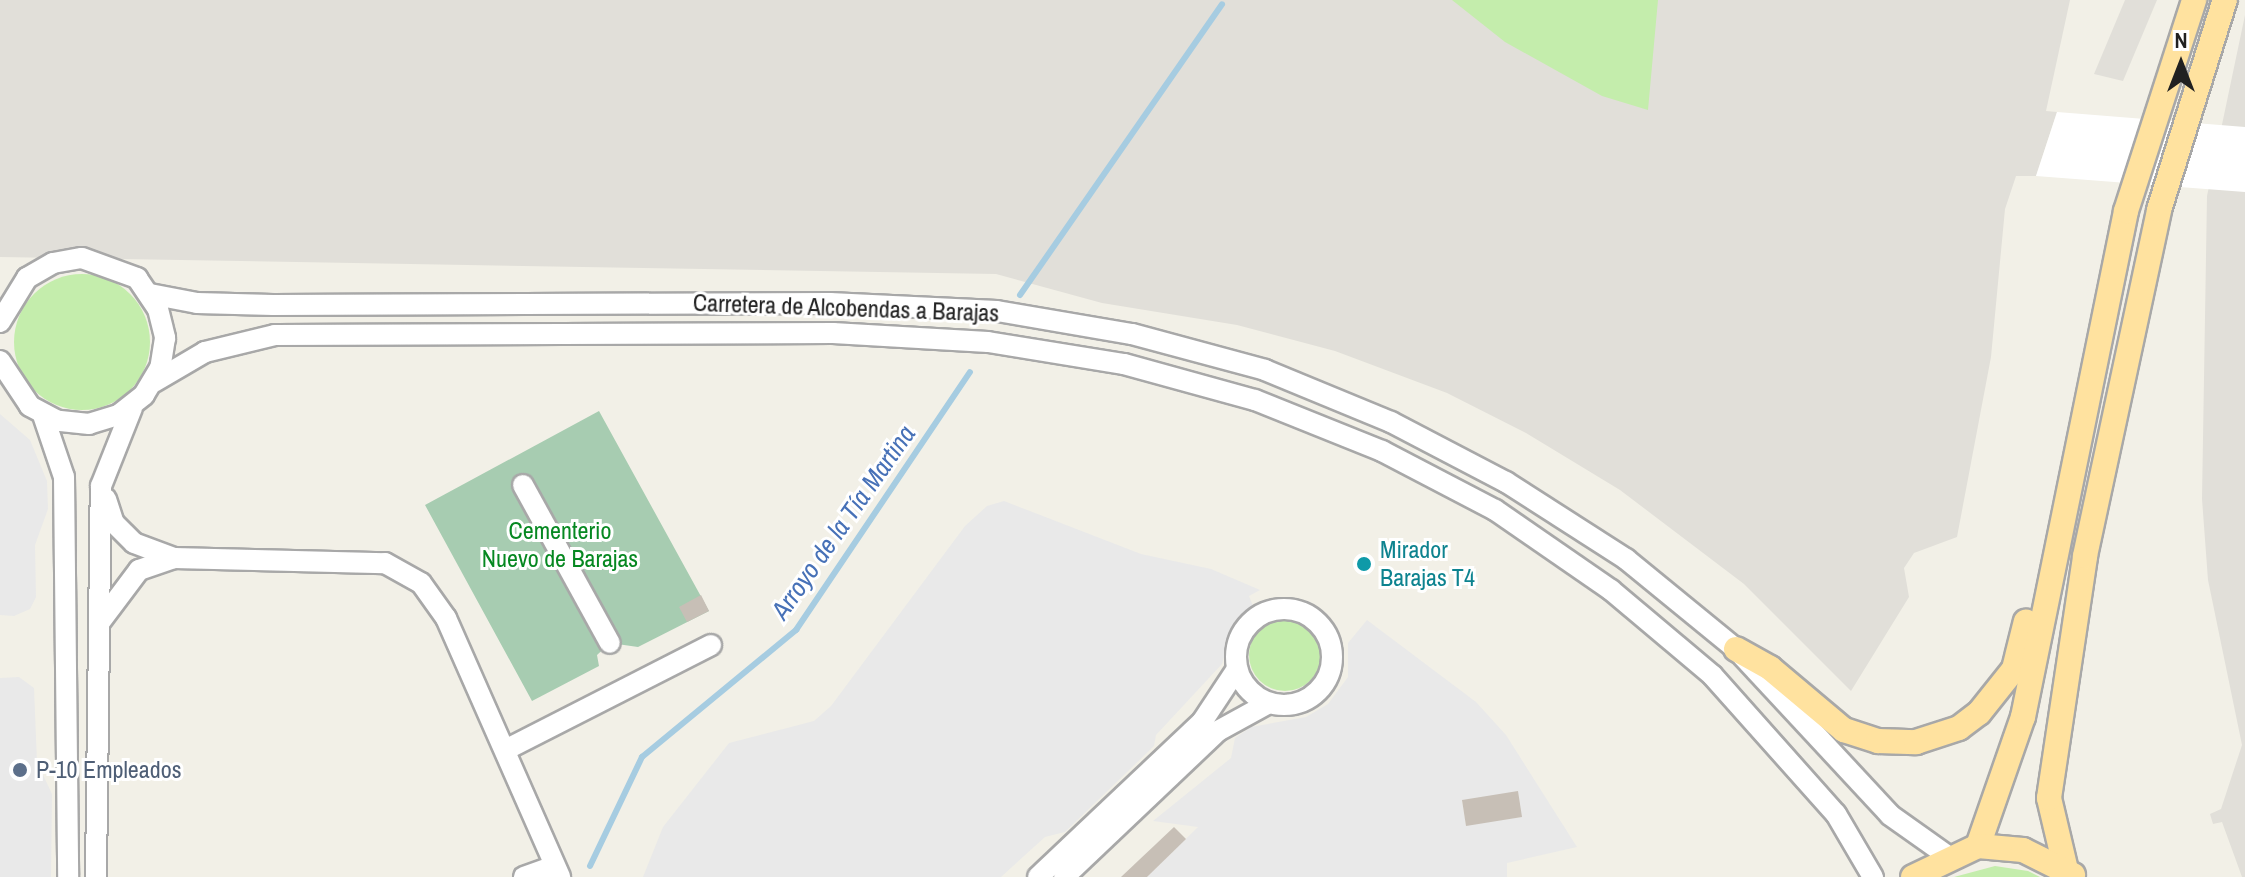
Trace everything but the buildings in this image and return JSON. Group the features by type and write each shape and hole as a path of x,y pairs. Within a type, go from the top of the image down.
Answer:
{"main road":[{"path":"1978,846 2023,717 2115,255 2161,89 2194,0"},
{"path":"2071,874 2049,798 2088,540 2159,210 2225,0"},
{"path":"1736,649 1770,668 1844,730 1898,743 1938,736 1979,713 2014,669 2035,578 2054,550"},
{"path":"1913,877 1948,856 1978,846 2023,850 2071,874"}],"street":[{"path":"0,322 7,294 44,267 82,258 121,268 150,294 165,338 154,382 132,408 101,486 96,877"},
{"name":"Carretera de Alcobendas a Barajas","path":"150,294 273,305 830,303 997,311 1132,334 1265,370 1404,429 1506,482 1626,559 1736,649 1890,815 1948,856"},
{"name":"Carretera de Alcobendas a Barajas","path":"154,382 205,352 275,335 833,333 1018,347 1124,364 1255,400 1382,451 1495,510 1611,590 1712,675 1836,814 1873,877"},
{"path":"0,361 9,392 43,415 89,424 132,408"},
{"path":"43,415 64,477 68,877"},
{"path":"523,485 610,643"},
{"path":"101,486 114,523 134,543 174,558"},
{"path":"100,622 122,585 139,570 174,558 334,557 397,570 421,583 446,618 507,749 557,871 524,877"},
{"path":"1038,877 1202,722 1237,669 1240,638 1261,615 1292,609 1320,624 1333,653 1325,683 1300,703 1269,703 1255,696 1237,669"},
{"path":"507,749 711,645"},
{"path":"1064,877 1218,731 1269,703"}],"shaded area":[{"path":"0,0 2070,0 2046,111 2057,112 2036,176 2016,176 2005,209 1991,357 1957,537 1914,553 1904,568 1909,597 1851,691 1744,584 1620,490 1526,433 1447,393 1335,351 1237,325 1102,303 996,274 0,257"},
{"path":"2125,0 2157,0 2123,81 2094,74"},
{"path":"2245,15 2245,877 2242,877 2222,822 2213,824 2210,814 2221,809 2242,745 2208,580 2202,499 2207,196"},
{"path":"0,414 30,440 47,481 48,509 35,545 36,597 30,609 14,616 0,615"},
{"path":"1004,501 1141,554 1211,569 1260,590 1249,596 1253,606 1234,623 1222,664 1156,735 1154,746 1065,832 1045,837 1001,877 643,877 663,827 729,743 814,721 831,706 965,526 987,506"},
{"path":"1367,620 1476,702 1506,735 1577,847 1507,863 1507,877 1147,877 1198,827 1153,821 1231,758 1235,738 1251,727 1306,717 1328,704 1348,677 1348,643","holes":["1518,792 1521,817 1466,825 1462,801"]},
{"name":"P-10 Empleados","path":"19,677 34,688 37,762 52,794 51,877 0,877 0,678"}],"green space":[{"path":"1452,0 1658,0 1648,110 1602,96 1505,42"},
{"path":"82,274 108,279 130,294 145,316 150,342 145,368 130,390 108,405 82,410 56,405 34,390 19,368 14,342 19,316 34,294 56,279"},
{"name":"Cementerio Nuevo de Barajas","path":"599,411 709,611 638,647 610,643 597,655 599,666 532,701 425,505"},
{"path":"1285,619 1305,625 1315,635 1321,655 1315,675 1305,685 1285,691 1265,685 1255,675 1249,655 1255,635 1265,625"},
{"path":"1995,866 2028,871 2040,877 1954,877"}],"pier":[{"path":"2057,112 2245,127 2245,192 2036,176"}],"waterway":[{"name":"Arroyo de la Tía Martina","path":"1020,295 1222,4"},
{"name":"Arroyo de la Tía Martina","path":"590,866 642,757 796,630 970,372"}],"place":[{"name":"Mirador Barajas T4","path":"1364,564"},
{"name":"P-10 Empleados","path":"20,770"}]}
